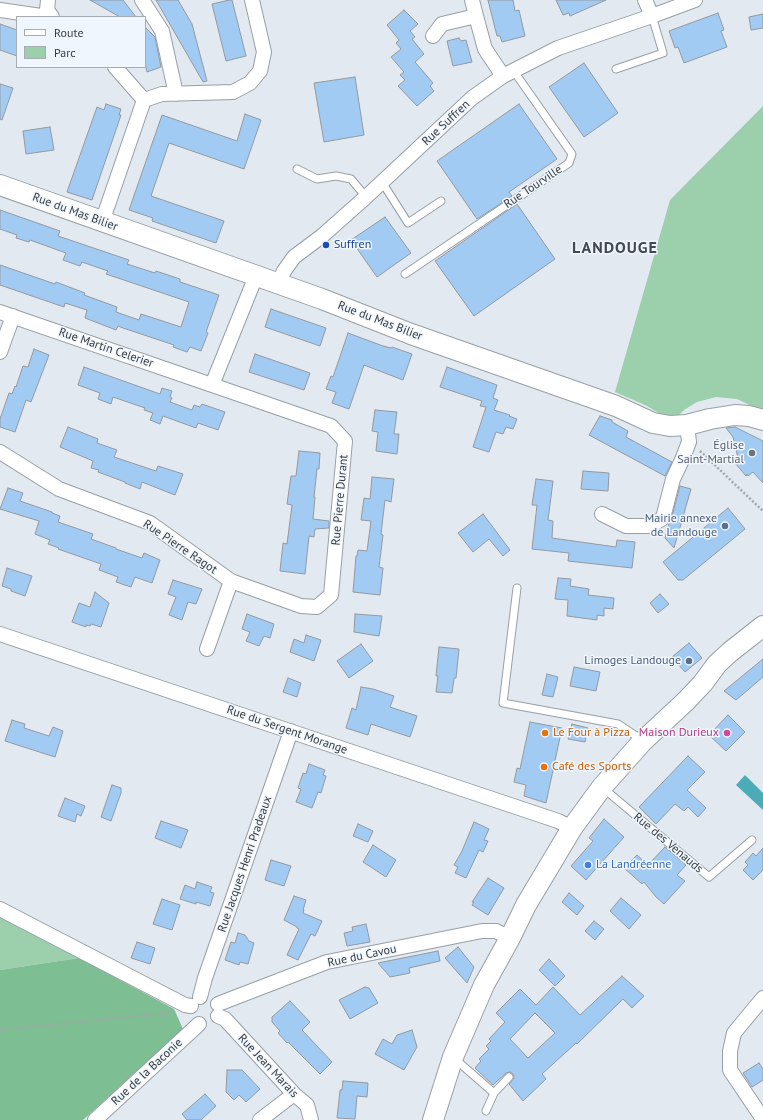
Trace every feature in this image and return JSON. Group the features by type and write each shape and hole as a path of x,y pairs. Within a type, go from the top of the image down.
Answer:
{"street":[{"path":"48,0 47,10 51,16"},
{"path":"142,0 162,31 176,94"},
{"path":"144,100 162,94 233,92 250,83 260,71 264,52 252,0"},
{"path":"472,0 485,49 508,73"},
{"path":"645,0 652,16"},
{"name":"Rue Suffren","path":"278,284 284,271 294,258 322,236 366,197 472,98 508,73 558,48 695,0"},
{"path":"0,10 41,16"},
{"path":"433,36 442,24 476,16"},
{"path":"116,68 144,100"},
{"path":"102,222 144,100"},
{"name":"Rue du Mas Bilier","path":"0,185 322,299 411,334 616,406 654,424 670,426 688,434 710,419 735,415 749,416 763,420"},
{"path":"212,385 256,276"},
{"path":"0,352 6,314"},
{"name":"Rue Martin Celerier","path":"6,314 212,385"},
{"name":"Rue Pierre Durant","path":"212,385 331,426 345,441 331,594 317,607 301,606 231,581"},
{"path":"602,514 626,526 650,526 663,518 673,479 682,460 688,434"},
{"name":"Rue Pierre Ragot","path":"0,452 59,489 150,524 231,581"},
{"path":"207,649 231,581"},
{"path":"433,1120 453,1057 484,985 526,905 572,828 602,787 642,742 686,701 702,684 717,664 763,626"},
{"name":"Rue du Sergent Morange","path":"0,634 558,821 572,828"},
{"name":"Rue Jacques Henri Pradeaux","path":"194,1005 208,970 291,731"},
{"path":"0,909 185,1005 194,1005 208,996 212,998 218,1010 213,1023 204,1025 199,1024 193,1019 194,1005"},
{"name":"Rue du Cavou","path":"218,1010 327,962 482,931 496,931 510,938"},
{"path":"763,998 734,1033 730,1051 730,1070 763,1119"},
{"name":"Rue Jean Marais","path":"218,1010 224,1019 294,1094 307,1105 311,1120"},
{"name":"Rue de la Baconie","path":"95,1120 199,1024"},
{"path":"260,1120 294,1094"}],"lane":[{"path":"616,69 663,53 652,16"},
{"name":"Rue Tourville","path":"405,274 568,163 572,154 508,73"},
{"path":"297,169 316,179 336,176 350,179 366,197"},
{"path":"382,182 408,223 442,200"},
{"path":"517,588 503,703 618,724 642,742"},
{"name":"Rue des Venauds","path":"602,787 709,877 752,840"},
{"path":"453,1057 494,1093"},
{"path":"486,1111 494,1093 509,1077"}],"path":[{"path":"688,434 697,448 763,511"},
{"path":"0,1030 194,1005"}],"green space":[{"path":"763,106 763,416 756,408 737,399 716,397 697,402 684,410 673,421 645,405 615,392 670,200"},
{"path":"0,917 79,958 0,970"},
{"path":"79,958 174,1009 183,1029 83,1120 0,1120 0,970"}],"water":[{"path":"745,775 763,793 763,810 736,785"}],"building":[{"path":"90,0 123,0 135,16 118,16"},
{"path":"156,0 178,0 192,24 207,81 203,82"},
{"path":"232,0 246,56 226,61 212,4"},
{"path":"488,0 513,0 515,11 519,10 525,36 502,42 500,36 497,36"},
{"path":"556,0 606,0 570,16 569,13 563,15"},
{"path":"404,10 418,24 410,31 415,37 412,39 424,54 415,62 433,83 430,86 434,91 417,106 398,86 405,80 400,75 404,72 391,57 401,49 396,43 399,40 387,25"},
{"path":"718,13 724,30 721,31 727,47 684,63 678,47 675,48 669,31"},
{"path":"763,14 763,28 751,30 749,17"},
{"path":"0,24 16,30 16,56 0,50"},
{"path":"146,28 155,37 161,67 147,72"},
{"path":"459,38 461,41 466,40 472,62 453,66 447,41"},
{"path":"584,63 618,113 584,137 549,87"},
{"path":"355,77 364,135 324,142 314,83"},
{"path":"0,84 13,88 2,120 0,119"},
{"path":"106,104 121,109 119,115 121,115 92,200 67,192 97,107 104,110"},
{"path":"519,104 557,159 509,192 512,196 477,219 437,161"},
{"path":"245,114 261,120 244,169 169,143 151,196 224,221 216,243 152,221 153,218 129,210 162,115 237,141"},
{"path":"50,127 54,150 26,154 23,131"},
{"path":"517,204 555,259 474,316 435,261"},
{"path":"0,210 60,231 58,236 129,260 127,264 180,279 180,282 219,295 201,351 190,347 187,352 173,347 174,345 118,326 116,330 85,318 87,310 65,303 64,307 0,285 0,265 55,284 56,282 85,293 84,295 117,307 116,312 139,320 141,314 181,327 189,302 106,274 108,271 82,262 80,266 63,260 66,253 30,240 29,242 16,238 17,235 0,229"},
{"path":"385,217 411,253 377,277 351,240"},
{"path":"271,309 326,328 320,346 265,327"},
{"path":"348,333 383,346 392,347 412,354 403,380 364,365 349,409 332,403 336,392 326,389 331,376 333,377"},
{"path":"34,349 49,355 31,402 26,400 15,432 0,427 0,419 9,393 12,394 15,386 16,387 23,366 28,367"},
{"path":"255,354 310,373 304,390 249,372"},
{"path":"84,367 160,394 162,388 172,391 170,397 172,398 170,402 192,410 194,405 200,407 202,404 225,412 218,430 198,423 196,428 163,416 160,424 150,420 153,413 144,410 145,408 113,397 111,404 98,399 100,393 78,385"},
{"path":"447,367 497,385 493,398 498,400 494,410 517,419 513,429 506,427 503,434 496,432 489,452 473,447 486,407 480,406 482,401 440,387"},
{"path":"375,410 397,412 394,434 399,434 397,454 376,451 378,432 372,431"},
{"path":"600,416 612,420 612,422 628,431 626,437 672,462 665,476 589,435"},
{"path":"68,427 98,439 97,443 117,450 114,457 156,471 158,466 183,474 175,495 142,482 140,489 98,472 99,470 91,468 93,461 60,447"},
{"name":"Église Saint-Martial","path":"735,427 763,441 763,483 753,472 748,476 747,474 746,476 735,463 735,460 738,458 733,437 726,428"},
{"path":"299,451 320,453 314,497 313,519 329,521 329,528 315,529 314,537 309,536 305,574 280,571 283,543 287,544 292,505 287,504 291,476 296,476"},
{"path":"583,471 609,473 608,491 581,489"},
{"path":"372,477 394,479 391,502 385,500 379,567 383,568 380,595 353,592 356,556 358,550 367,551 371,521 361,520 364,498 370,499"},
{"path":"536,479 553,481 548,520 553,521 552,538 616,547 617,540 635,542 632,568 568,561 569,553 532,549 537,505 532,505"},
{"path":"680,486 691,489 674,548 665,538"},
{"path":"8,488 23,493 20,501 60,516 58,522 93,534 91,539 142,558 144,553 160,560 152,583 135,577 131,587 116,582 118,577 99,570 101,564 48,544 50,540 35,534 39,521 0,509"},
{"path":"728,508 745,529 683,580 678,580 663,562"},
{"path":"483,514 510,550 503,556 489,539 473,552 458,533"},
{"path":"7,568 32,576 25,596 2,586"},
{"path":"558,578 571,579 570,586 589,589 588,595 614,598 613,609 604,608 604,616 597,615 597,620 567,616 568,600 555,599"},
{"path":"173,580 202,589 196,604 188,602 182,620 169,615 176,597 168,594"},
{"path":"95,592 109,603 101,627 91,624 90,626 86,625 86,627 72,622 79,603 90,607"},
{"path":"660,594 669,604 658,613 650,603"},
{"path":"247,614 274,624 270,638 264,636 259,646 246,641 250,632 242,629"},
{"path":"355,614 382,616 379,636 354,632"},
{"path":"306,635 321,640 314,661 290,652 294,639 304,643"},
{"path":"689,643 702,658 685,672 672,657"},
{"path":"361,644 373,661 349,678 337,661"},
{"path":"439,647 459,649 456,678 454,678 452,693 436,692"},
{"path":"763,659 763,677 736,700 724,691"},
{"path":"574,667 600,672 596,691 570,686"},
{"path":"547,674 558,677 553,697 542,695"},
{"path":"288,678 301,683 297,697 283,692"},
{"path":"361,687 373,689 394,696 390,707 417,716 410,737 371,724 368,735 346,728 352,708 356,710"},
{"name":"Maison Durieux","path":"728,715 745,732 726,751 709,735"},
{"path":"12,720 25,724 24,728 49,736 53,727 63,731 55,757 5,741"},
{"path":"530,722 562,728 546,803 524,796 526,785 514,782 517,768 520,769"},
{"path":"572,724 588,728 585,742 568,739"},
{"path":"688,756 705,772 687,790 706,808 698,817 688,807 684,811 675,804 656,824 639,807"},
{"path":"309,764 325,770 323,775 326,776 321,793 318,792 312,808 296,802 301,789 298,788 303,773 306,774"},
{"path":"112,785 121,788 121,793 111,821 101,817"},
{"path":"65,798 85,806 81,816 77,814 75,822 58,816"},
{"path":"604,819 624,837 586,880 571,866 593,841 589,838"},
{"path":"161,821 188,830 181,848 155,838"},
{"path":"474,822 489,829 484,840 488,841 483,852 479,850 466,878 455,873 458,867 454,865 462,851"},
{"path":"358,824 373,831 368,842 353,836"},
{"path":"373,845 396,860 386,877 363,862"},
{"path":"665,847 686,865 677,875 685,881 664,904 656,897 644,882 642,884 624,868 637,855 648,865"},
{"path":"763,848 763,870 753,880 743,870 748,865 745,862 753,853 756,856"},
{"path":"271,860 291,866 284,886 265,880"},
{"path":"488,878 504,888 488,915 472,905 474,902 472,902"},
{"path":"197,882 212,887 210,892 214,893 210,906 196,902 196,904 180,899 185,885 195,889"},
{"path":"569,893 584,906 577,915 562,902"},
{"path":"294,896 306,900 303,913 322,921 315,936 311,934 298,960 287,955 299,929 284,920"},
{"path":"621,898 641,915 629,929 610,911"},
{"path":"162,899 180,905 172,930 153,924"},
{"path":"594,921 604,929 595,940 585,931"},
{"path":"366,924 370,942 347,946 344,933 353,931 352,927"},
{"path":"238,933 245,935 249,941 254,943 248,964 240,962 239,965 225,960 231,942 235,943"},
{"path":"137,942 155,948 150,964 131,958"},
{"path":"458,947 474,967 467,983 445,958"},
{"path":"438,951 440,961 409,968 410,973 390,977 378,963"},
{"path":"549,959 565,976 555,986 539,970"},
{"path":"622,976 644,996 632,1008 623,999 577,1044 576,1043 542,1074 546,1079 523,1101 509,1084 514,1078 512,1073 506,1073 493,1085 475,1068 481,1061 479,1059 489,1049 486,1046 491,1041 489,1039 505,1022 496,1013 520,989 536,1005 553,987 580,1015","holes":["535,1013 555,1033 528,1058 510,1039"]},
{"path":"365,987 369,988 378,1003 350,1019 339,1000"},
{"path":"290,1001 310,1022 302,1030 332,1062 320,1074 288,1042 287,1043 278,1033 280,1031 272,1022 272,1017"},
{"path":"412,1030 417,1047 404,1070 375,1054 383,1039 392,1044 397,1035"},
{"path":"759,1063 763,1069 763,1080 752,1087 743,1073"},
{"path":"227,1070 242,1070 260,1089 246,1102 239,1095 234,1100 226,1092"},
{"path":"343,1081 368,1083 367,1097 357,1096 355,1119 337,1118 340,1090 342,1090"},
{"path":"205,1094 216,1106 201,1120 187,1120 182,1114"}],"place":[{"name":"Suffren","path":"326,245"},
{"name":"Église Saint-Martial","path":"752,453"},
{"name":"Mairie annexe de Landouge","path":"725,526"},
{"name":"Limoges Landouge","path":"689,661"},
{"name":"Le Four à Pizza","path":"545,733"},
{"name":"Maison Durieux","path":"727,733"},
{"name":"Café des Sports","path":"544,767"},
{"name":"La Landréenne","path":"588,865"}],"district":[{"name":"LANDOUGE","path":"615,248"}]}
